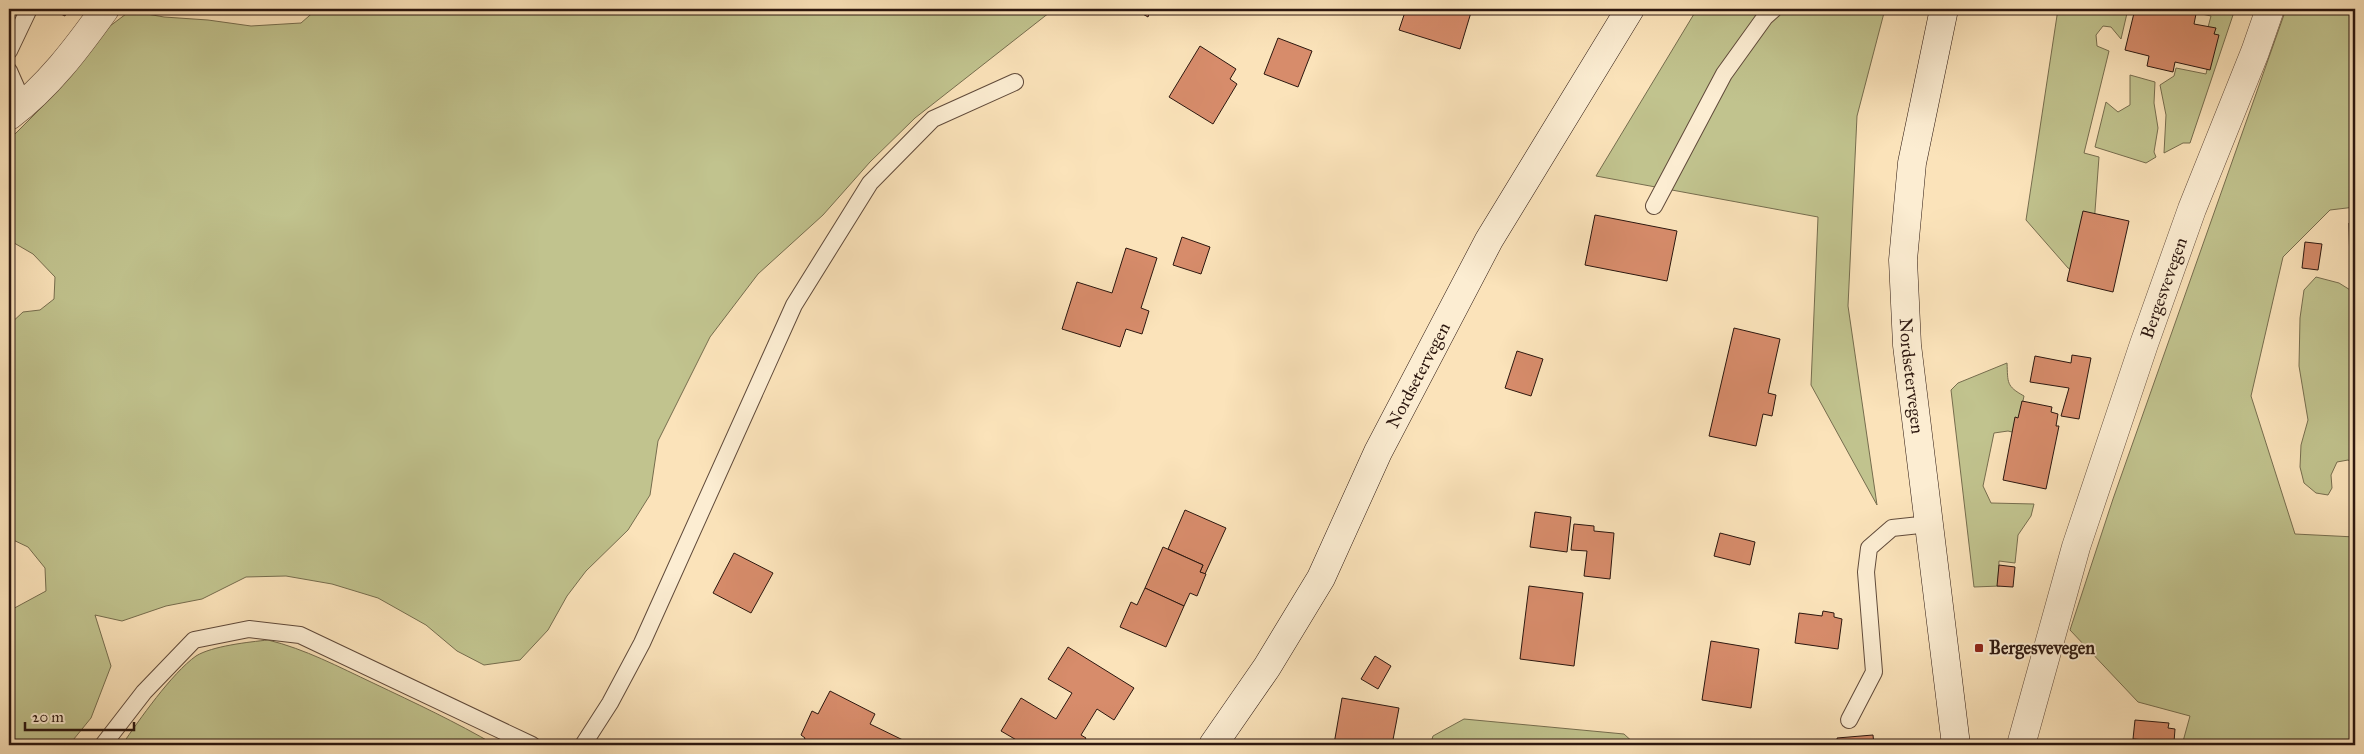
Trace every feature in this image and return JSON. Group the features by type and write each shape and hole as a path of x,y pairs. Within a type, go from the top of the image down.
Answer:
{"main road":[{"path":"16,110 69,59 105,9"},
{"name":"Nordsetervegen","path":"1214,745 1267,667 1321,578 1378,452 1490,240 1630,9"},
{"name":"Nordsetervegen","path":"1944,9 1912,163 1903,260 1907,346 1956,745"},
{"name":"Bergesvevegen","path":"2021,745 2076,548 2144,344 2192,209 2255,52 2270,9"}],"lane":[{"path":"9,51 29,9"},
{"path":"1654,206 1724,74 1764,17 1774,9"},
{"path":"9,71 16,110"},
{"path":"583,745 610,703 642,643 794,305 870,183 933,119 1016,82"},
{"path":"1848,720 1874,672 1866,572 1869,548 1892,528 1929,524"},
{"path":"103,745 144,692 194,640 249,629 300,635 532,745"}],"green space":[{"path":"317,9 1054,9 915,118 870,162 823,215 758,274 710,337 658,441 650,495 628,530 586,571 567,596 548,630 520,660 484,665 457,651 426,625 378,598 332,584 286,576 246,577 202,599 166,606 122,621 95,615 111,666 91,718 69,745 9,745 9,611 46,591 45,568 28,547 9,538 9,325 23,312 40,310 54,299 55,277 33,254 9,240 9,140 52,97 110,26 130,11 164,17 208,20 251,26 301,23"},
{"path":"1697,9 1885,9 1857,116 1848,306 1877,505 1811,385 1818,217 1596,176"},
{"path":"2058,9 2128,9 2121,39 2111,27 2103,26 2096,35 2097,46 2109,51 2084,153 2099,157 2090,279 2068,268 2026,220"},
{"path":"2198,9 2235,9 2190,143 2183,143 2164,153 2166,115 2160,85 2174,76 2176,68 2206,74 2215,34 2207,31 2211,16 2197,13"},
{"path":"2286,9 2355,9 2355,207 2330,210 2283,257 2251,396 2295,534 2355,537 2355,745 2182,745 2190,716 2138,702 2070,630 2113,499"},
{"path":"2130,75 2155,82 2154,103 2158,128 2154,152 2156,157 2146,163 2095,147 2106,102 2118,112 2130,105"},
{"path":"2316,277 2339,283 2355,293 2355,365 2353,366 2355,387 2355,464 2348,460 2337,462 2331,475 2332,488 2328,495 2316,493 2304,483 2300,467 2301,445 2308,420 2299,366 2300,318 2304,290"},
{"path":"2007,363 2009,383 2024,396 2016,433 2008,431 1994,433 1983,486 1991,503 2034,504 2031,516 2018,535 2015,563 1999,561 1998,581 2000,586 1974,587 1951,390 1958,383"},
{"path":"268,640 309,653 335,665 465,728 495,745 122,745 167,685 196,656 221,647"},
{"path":"1464,719 1624,734 1636,745 1430,745 1433,736"}],"building":[{"path":"51,9 68,9 65,16"},
{"path":"1134,9 1151,9 1148,17"},
{"path":"1406,9 1472,9 1460,49 1399,30"},
{"path":"2135,9 2197,9 2194,24 2216,28 2214,34 2219,35 2210,70 2175,62 2173,72 2147,66 2149,56 2125,50"},
{"path":"1278,38 1312,51 1298,87 1264,74"},
{"path":"1200,46 1236,69 1230,79 1237,84 1213,124 1169,97"},
{"path":"2083,211 2129,221 2113,292 2067,281"},
{"path":"1595,215 1677,231 1667,281 1585,265"},
{"path":"2355,222 2355,270 2350,270 2349,223"},
{"path":"1182,237 1210,247 1201,274 1173,265"},
{"path":"2305,242 2322,244 2318,270 2302,268"},
{"path":"1126,248 1157,258 1141,308 1149,311 1142,334 1126,329 1120,347 1062,329 1077,282 1112,293"},
{"path":"1734,328 1780,339 1768,393 1776,395 1772,416 1763,414 1756,446 1709,436"},
{"path":"1517,351 1543,359 1531,396 1505,388"},
{"path":"2072,355 2091,358 2079,419 2061,416 2069,388 2030,382 2035,356 2071,363"},
{"path":"2022,401 2052,407 2051,412 2058,414 2056,426 2059,426 2046,489 2003,480 2015,417 2018,418"},
{"path":"1185,510 1226,528 1205,574 1200,572 1203,565 1168,549"},
{"path":"1535,512 1571,517 1567,552 1530,547"},
{"path":"1574,524 1594,526 1594,531 1614,533 1610,579 1584,576 1587,551 1571,550"},
{"path":"1720,533 1755,542 1750,565 1714,556"},
{"path":"1163,547 1203,565 1200,572 1206,574 1197,596 1190,593 1184,606 1145,588"},
{"path":"734,553 773,573 751,613 713,593"},
{"path":"1999,565 2015,567 2013,587 1997,586"},
{"path":"1529,586 1583,593 1574,666 1520,659"},
{"path":"1145,588 1184,606 1166,647 1120,627 1131,602 1137,605"},
{"path":"1823,611 1834,613 1834,617 1842,619 1838,649 1795,643 1799,613 1822,616"},
{"path":"1711,641 1759,649 1751,708 1702,700"},
{"path":"1068,647 1134,688 1114,720 1097,709 1081,735 1086,738 1082,745 1025,745 1001,731 1021,698 1056,719 1072,693 1048,679"},
{"path":"1375,656 1391,666 1378,689 1361,679"},
{"path":"830,691 875,714 870,724 907,742 906,745 802,745 805,738 801,735 812,711 818,714"},
{"path":"1342,698 1399,708 1392,745 1334,744"},
{"path":"2135,720 2169,723 2168,728 2175,729 2174,742 2133,739"},
{"path":"1873,735 1874,745 1838,745 1837,738"}],"place":[{"name":"Bergesvevegen","path":"1979,648"}]}
